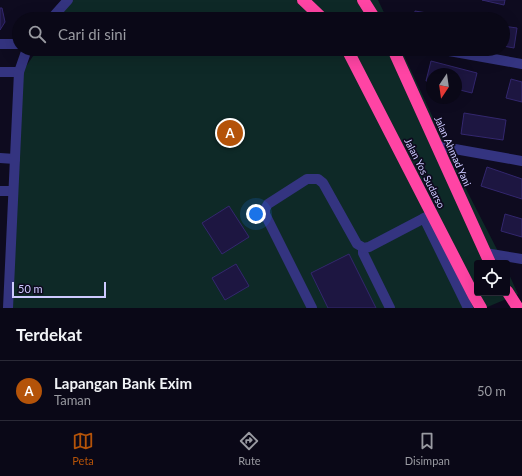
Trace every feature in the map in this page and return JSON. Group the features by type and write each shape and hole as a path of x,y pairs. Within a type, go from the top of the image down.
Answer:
{"highway":[{"path":"303,0 316,12"},
{"path":"363,0 371,12"},
{"name":"Jalan Yos Sudarso","path":"350,56 428,216 481,308"},
{"name":"Jalan Ahmad Yani","path":"396,56 488,258"},
{"path":"510,296 518,308"}],"street":[{"path":"57,12 68,0"},
{"path":"0,44 12,44"},
{"path":"8,308 5,273 13,191 19,72 25,56"},
{"path":"477,56 522,64"},
{"path":"0,72 19,72"},
{"path":"438,146 522,161"},
{"path":"0,158 15,159"},
{"path":"312,308 265,214 266,206 307,179 318,179 323,183 357,244 364,248 369,247 428,216 468,308"},
{"path":"0,191 13,191"},
{"path":"364,248 362,251 390,308"},
{"path":"488,258 522,259"}],"green space":[{"path":"71,0 378,0 384,12 63,12"},
{"path":"33,56 404,56 468,193 502,260 474,260 474,296 510,296 510,277 518,294 485,308 10,308 22,72"}],"building":[{"path":"482,0 505,0 504,5"},
{"path":"0,8 2,8 5,22 0,30"},
{"path":"510,27 517,28 514,48 510,47"},
{"path":"431,61 458,68 429,68"},
{"path":"462,69 477,73 472,93 462,90"},
{"path":"511,79 522,82 522,102 506,98"},
{"path":"464,113 506,120 503,140 461,134"},
{"path":"487,167 522,179 522,199 481,186"},
{"path":"229,206 249,237 222,254 202,223"},
{"path":"505,214 522,219 522,237 501,231"},
{"path":"349,254 376,308 328,308 311,273"},
{"path":"236,264 249,286 225,300 212,278"}],"place":[{"name":"Lapangan Bank Exim","path":"230,133"}]}
